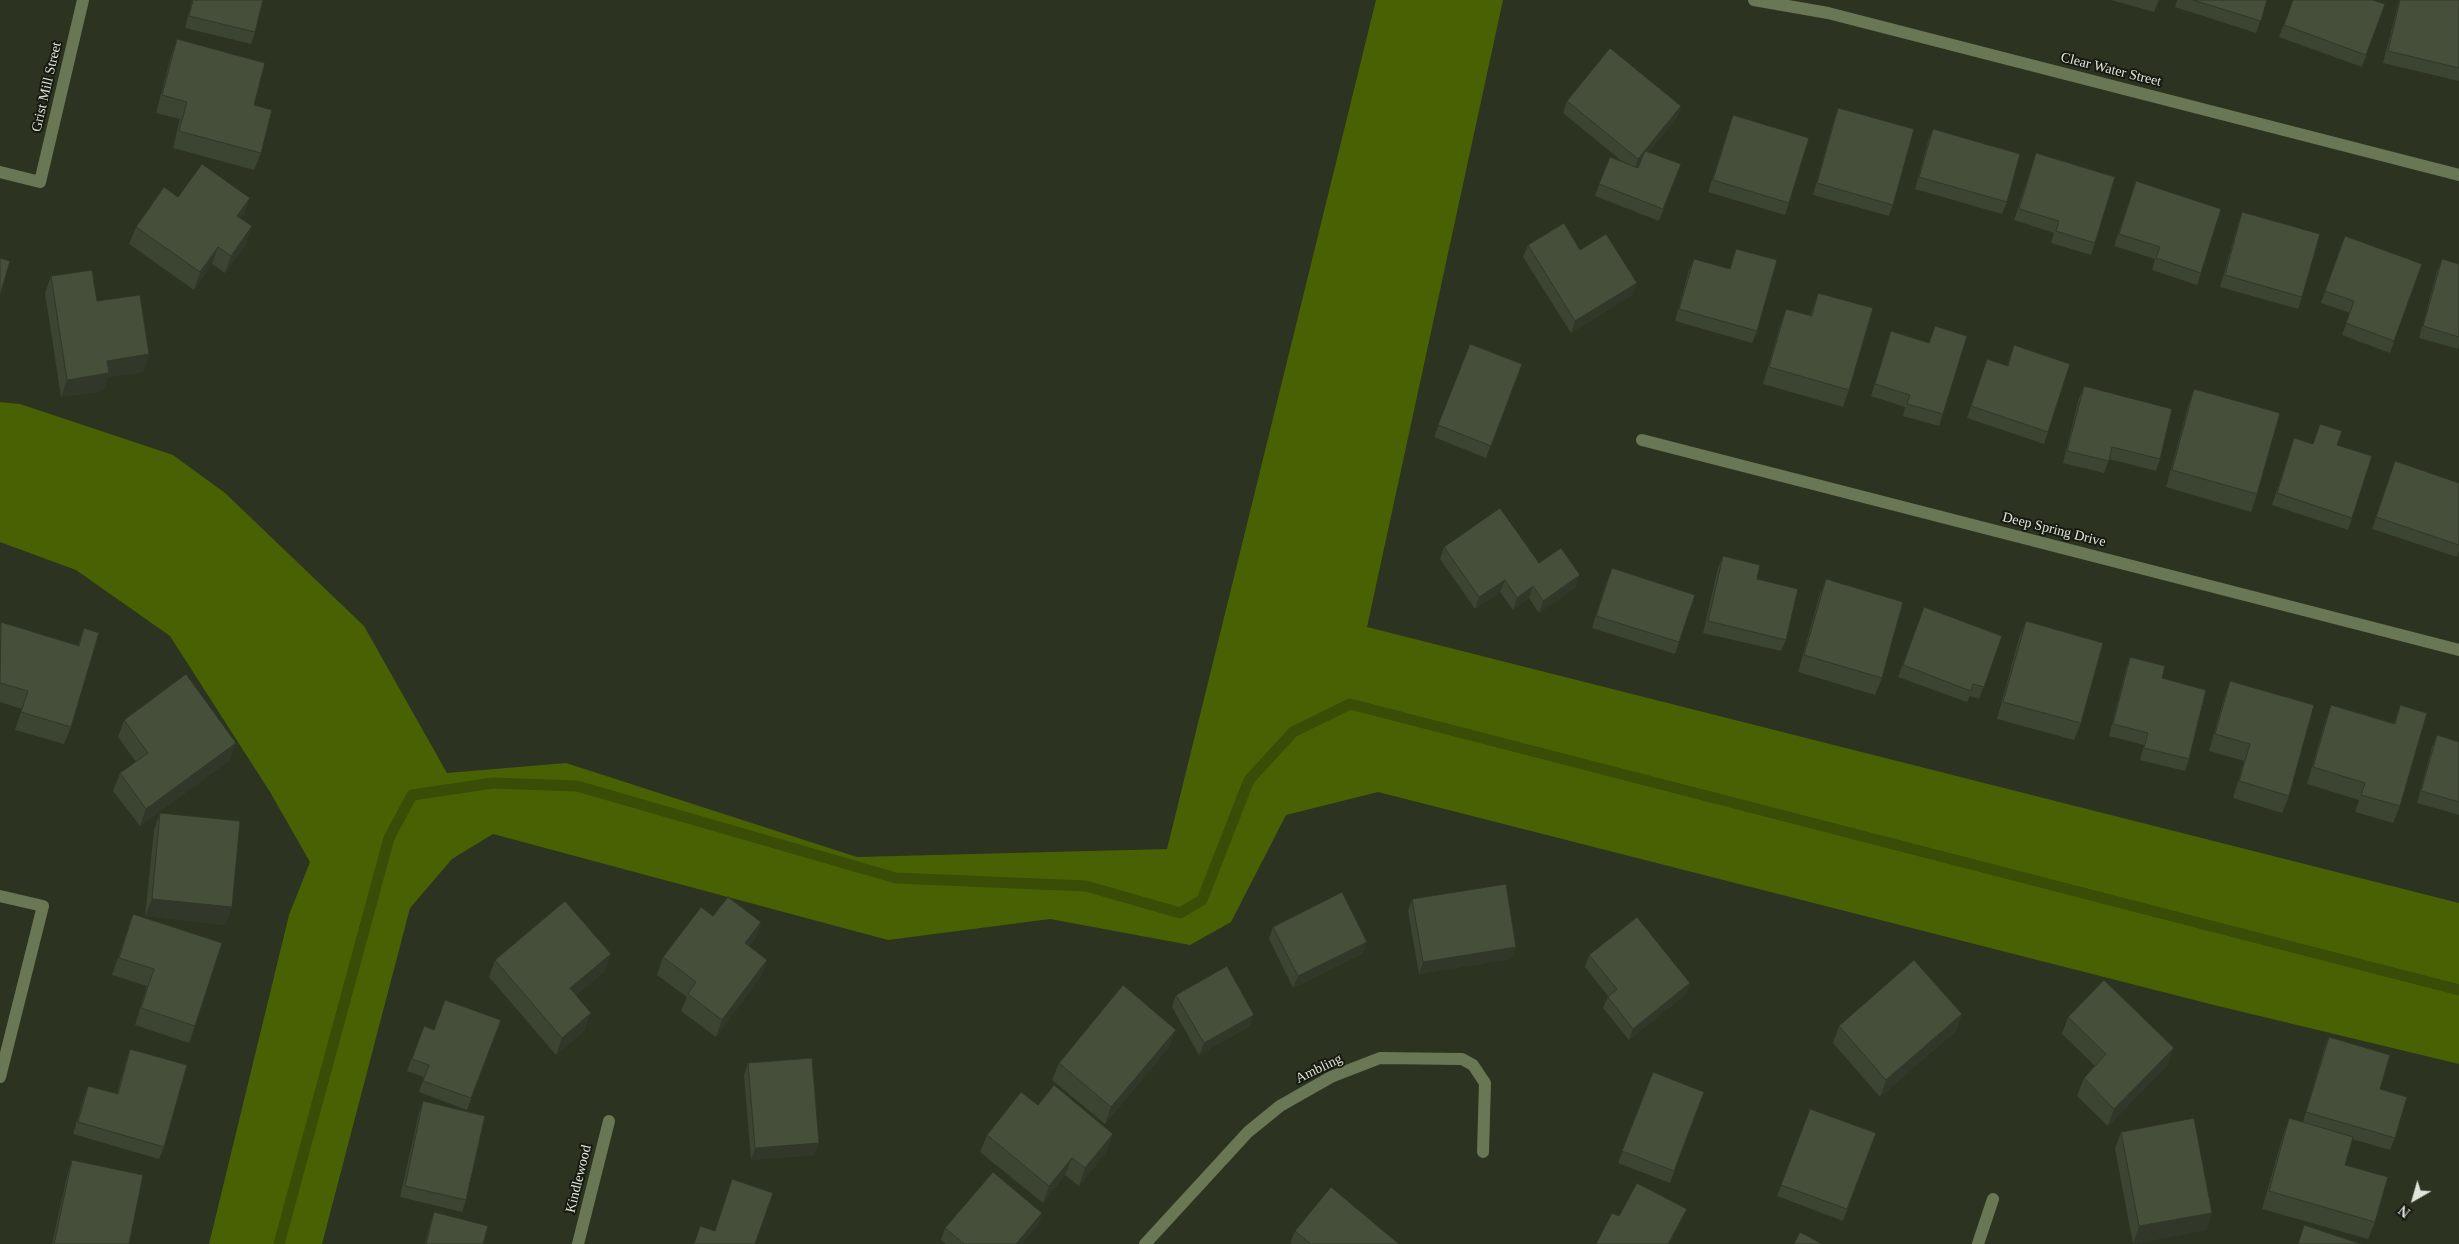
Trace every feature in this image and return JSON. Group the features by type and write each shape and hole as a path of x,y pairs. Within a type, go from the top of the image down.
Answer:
{"street":[{"name":"Grist Mill Street","path":"0,172 40,182 83,0"},
{"name":"Clear Water Street","path":"1754,0 1838,16 2459,175"},
{"name":"Deep Spring Drive","path":"1642,440 2459,650"},
{"path":"0,896 43,906 0,1078"},
{"name":"Ambling","path":"1145,1244 1248,1132 1280,1106 1330,1077 1380,1058 1462,1059 1473,1065 1485,1083 1483,1152"},
{"name":"Kindlewood","path":"578,1244 609,1121"},
{"path":"1978,1244 1993,1198"}],"green space":[{"path":"1376,0 1503,0 1367,627 2459,903 2459,1064 2214,1005 1378,792 1286,815 1231,922 1190,945 1050,919 888,940 493,834 452,859 410,908 322,1244 209,1244 289,915 310,862 270,792 170,636 76,570 0,542 0,402 20,404 173,455 225,493 364,626 447,773 566,763 857,857 1167,849"}],"building":[{"path":"193,0 263,0 255,32 189,16"},
{"path":"2193,0 2267,0 2261,21"},
{"path":"2293,0 2373,0 2385,4 2366,55 2284,25"},
{"path":"2400,0 2459,0 2459,68 2388,51"},
{"path":"177,39 265,63 254,105 272,110 261,153 179,131 187,102 162,95"},
{"path":"1610,48 1681,106 1638,159 1567,101"},
{"path":"1838,108 1914,129 1893,205 1817,183"},
{"path":"1733,115 1809,138 1789,203 1713,180"},
{"path":"1933,129 2020,154 2007,202 1919,177"},
{"path":"1645,151 1681,164 1663,209 1599,184 1610,157 1638,168"},
{"path":"2036,153 2115,177 2095,243 2056,231 2059,221 2019,209"},
{"path":"202,164 250,198 237,216 252,226 231,256 218,247 200,272 136,227 164,187 178,197"},
{"path":"2136,181 2221,209 2201,273 2156,258 2160,247 2119,234"},
{"path":"2242,212 2320,234 2302,297 2225,275"},
{"path":"1564,223 1580,250 1606,234 1637,283 1575,321 1528,245"},
{"path":"2345,236 2422,264 2394,341 2346,323 2354,301 2325,291"},
{"path":"1736,249 1777,260 1757,331 1679,309 1694,259 1730,269"},
{"path":"0,258 10,261 0,295"},
{"path":"2442,259 2459,264 2459,337 2423,326"},
{"path":"92,270 97,301 140,295 149,354 107,361 109,373 67,380 51,276"},
{"path":"1818,293 1873,308 1849,390 1769,367 1786,309 1812,316"},
{"path":"1935,326 1967,336 1943,414 1907,404 1910,395 1875,384 1891,331 1929,343"},
{"path":"1470,344 1522,364 1491,446 1438,425"},
{"path":"2014,345 2070,364 2048,432 1971,406 1987,359 2008,366"},
{"path":"2084,386 2172,409 2160,459 2112,447 2109,461 2067,451"},
{"path":"2194,389 2280,413 2257,494 2172,470"},
{"path":"2320,424 2342,431 2337,445 2372,456 2352,518 2277,493 2294,438 2313,444"},
{"path":"2395,461 2459,483 2459,545 2376,517"},
{"path":"1500,508 1539,563 1561,548 1580,575 1543,601 1533,586 1517,598 1505,580 1479,597 1444,547"},
{"path":"1723,556 1760,565 1757,579 1798,589 1786,640 1708,621"},
{"path":"1612,568 1695,595 1679,642 1596,616"},
{"path":"1826,579 1903,602 1882,678 1804,655"},
{"path":"1924,607 2002,636 1984,687 1973,684 1971,691 1903,665"},
{"path":"2026,621 2103,643 2081,723 2003,702"},
{"path":"1,622 79,646 84,628 99,633 71,727 21,712 28,691 0,683"},
{"path":"2130,657 2165,666 2162,678 2206,690 2189,759 2144,748 2148,733 2113,724"},
{"path":"186,674 236,743 146,809 120,773 148,753 124,720"},
{"path":"2230,681 2314,705 2289,796 2239,781 2250,744 2215,734"},
{"path":"2331,705 2395,724 2400,705 2427,713 2400,806 2361,795 2365,783 2313,767"},
{"path":"2437,735 2459,742 2459,802 2421,791"},
{"path":"160,813 240,821 232,907 152,899"},
{"path":"1506,884 1516,947 1423,962 1412,899"},
{"path":"1342,892 1367,942 1298,976 1273,927"},
{"path":"728,897 761,922 745,943 767,960 722,1020 688,994 696,982 663,957 701,907 713,916"},
{"path":"565,901 611,954 570,988 591,1013 562,1038 495,960"},
{"path":"133,914 222,943 195,1026 141,1008 154,969 119,958"},
{"path":"1637,917 1690,983 1633,1029 1608,997 1617,989 1589,955"},
{"path":"1914,960 1962,1014 1886,1080 1839,1026"},
{"path":"1227,966 1254,1015 1204,1043 1176,995"},
{"path":"2104,980 2174,1048 2114,1109 2084,1078 2106,1054 2068,1017"},
{"path":"1123,985 1176,1030 1111,1107 1059,1063"},
{"path":"445,1000 501,1020 471,1098 423,1081 429,1065 412,1059 424,1026 434,1030"},
{"path":"2329,1037 2390,1055 2380,1089 2407,1097 2395,1138 2306,1112"},
{"path":"130,1049 187,1065 164,1147 78,1122 88,1086 118,1094"},
{"path":"812,1058 819,1143 755,1148 748,1063"},
{"path":"1653,1072 1704,1092 1674,1171 1622,1151"},
{"path":"1054,1085 1113,1134 1085,1168 1072,1158 1049,1186 987,1135 1021,1092 1038,1105"},
{"path":"423,1101 485,1116 466,1200 405,1186"},
{"path":"1810,1109 1876,1133 1847,1209 1781,1185"},
{"path":"2194,1118 2212,1213 2139,1226 2121,1132"},
{"path":"2289,1118 2353,1137 2345,1165 2388,1177 2375,1222 2269,1191"},
{"path":"72,1160 143,1175 129,1244 54,1244"},
{"path":"993,1172 1042,1213 1016,1244 964,1244 945,1228"},
{"path":"732,1179 773,1193 755,1244 694,1244 700,1226 715,1231"},
{"path":"1637,1183 1687,1209 1668,1244 1596,1244 1612,1213 1619,1216"},
{"path":"1331,1187 1399,1244 1311,1244 1295,1231"},
{"path":"434,1212 488,1226 483,1244 426,1244"},
{"path":"2304,1225 2361,1244 2298,1244"},
{"path":"1800,1232 1822,1244 1794,1244"}],"waterway":[{"path":"279,1244 389,838 412,795 493,783 577,786 896,878 1086,886 1180,913 1202,900 1249,780 1293,732 1350,704 2459,990"}]}
